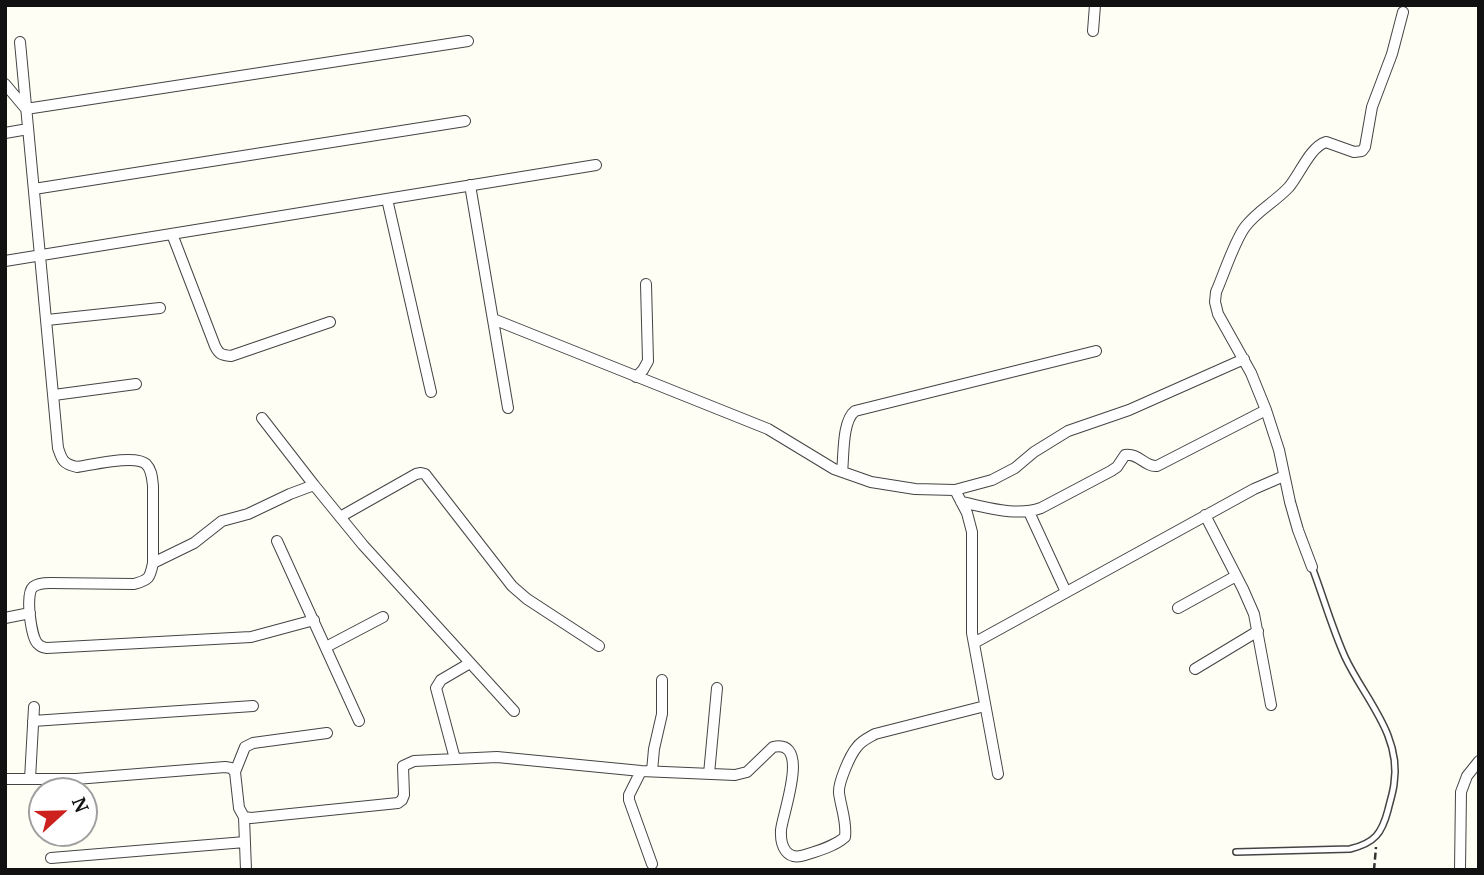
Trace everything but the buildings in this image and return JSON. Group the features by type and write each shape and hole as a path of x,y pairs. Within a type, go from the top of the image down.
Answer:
{"street":[{"path":"1093,31 1095,5"},
{"path":"1312,566 1298,530 1279,450 1266,410 1244,359 1218,314 1216,292 1243,230 1255,215 1289,186 1315,148 1322,143 1354,152 1362,151 1365,147 1373,107 1392,54 1403,12"},
{"path":"26,109 468,41"},
{"path":"20,42 58,448 62,460 76,467 130,460 146,464 152,473 151,575 134,584 50,583 32,588 29,594 30,613 35,640 40,646 47,648 251,637 314,620"},
{"path":"5,84 26,109"},
{"path":"34,189 465,121"},
{"path":"5,133 28,129"},
{"path":"5,261 596,165"},
{"path":"470,185 508,408"},
{"path":"387,199 431,393"},
{"path":"172,234 215,346 222,355 230,356 330,322"},
{"path":"636,377 648,361 646,284"},
{"path":"47,320 160,308"},
{"path":"493,319 768,429 834,469 870,482 915,489 955,490 982,484 1015,468 1034,452 1068,431 1129,410 1244,359"},
{"path":"842,472 846,427 848,418 855,411 1096,351"},
{"path":"54,394 136,384"},
{"path":"961,502 1013,512 1029,512 1114,470 1125,455 1133,455 1151,466 1157,466 1266,410"},
{"path":"262,418 363,545 514,711"},
{"path":"340,517 416,474 425,474 512,586 527,599 599,646"},
{"path":"974,643 1205,515 1284,476"},
{"path":"153,563 194,543 222,521 248,514 314,485"},
{"path":"955,490 970,522 972,533 971,624 998,774"},
{"path":"1029,512 1066,592"},
{"path":"1205,515 1254,614 1271,705"},
{"path":"277,541 359,721"},
{"path":"1178,608 1236,576"},
{"path":"5,618 30,613"},
{"path":"326,647 383,617"},
{"path":"1195,669 1258,631"},
{"path":"455,759 436,688 441,680 470,663"},
{"path":"652,771 662,715 663,680"},
{"path":"709,774 717,688"},
{"path":"33,722 253,706"},
{"path":"244,817 398,803 404,795 403,766 414,761 497,757 641,771 741,774 756,765 773,747 784,747 793,759 793,768 791,792 782,822 782,842 790,856 802,857 845,837 846,827 839,784 856,748 864,739 985,706"},
{"path":"30,777 34,707"},
{"path":"247,870 244,817 239,808 235,772 245,747 253,743 327,733"},
{"path":"1460,870 1461,792 1466,776 1479,761"},
{"path":"98,777 225,767 235,772"},
{"path":"641,771 629,800 652,864"},
{"path":"5,779 28,779"},
{"path":"51,858 245,842"}],"lane":[{"path":"1236,852 1350,849 1361,846 1376,836 1384,826 1394,782 1394,758 1382,720 1346,657 1312,566"}],"path":[{"path":"1374,870 1376,836"}]}
